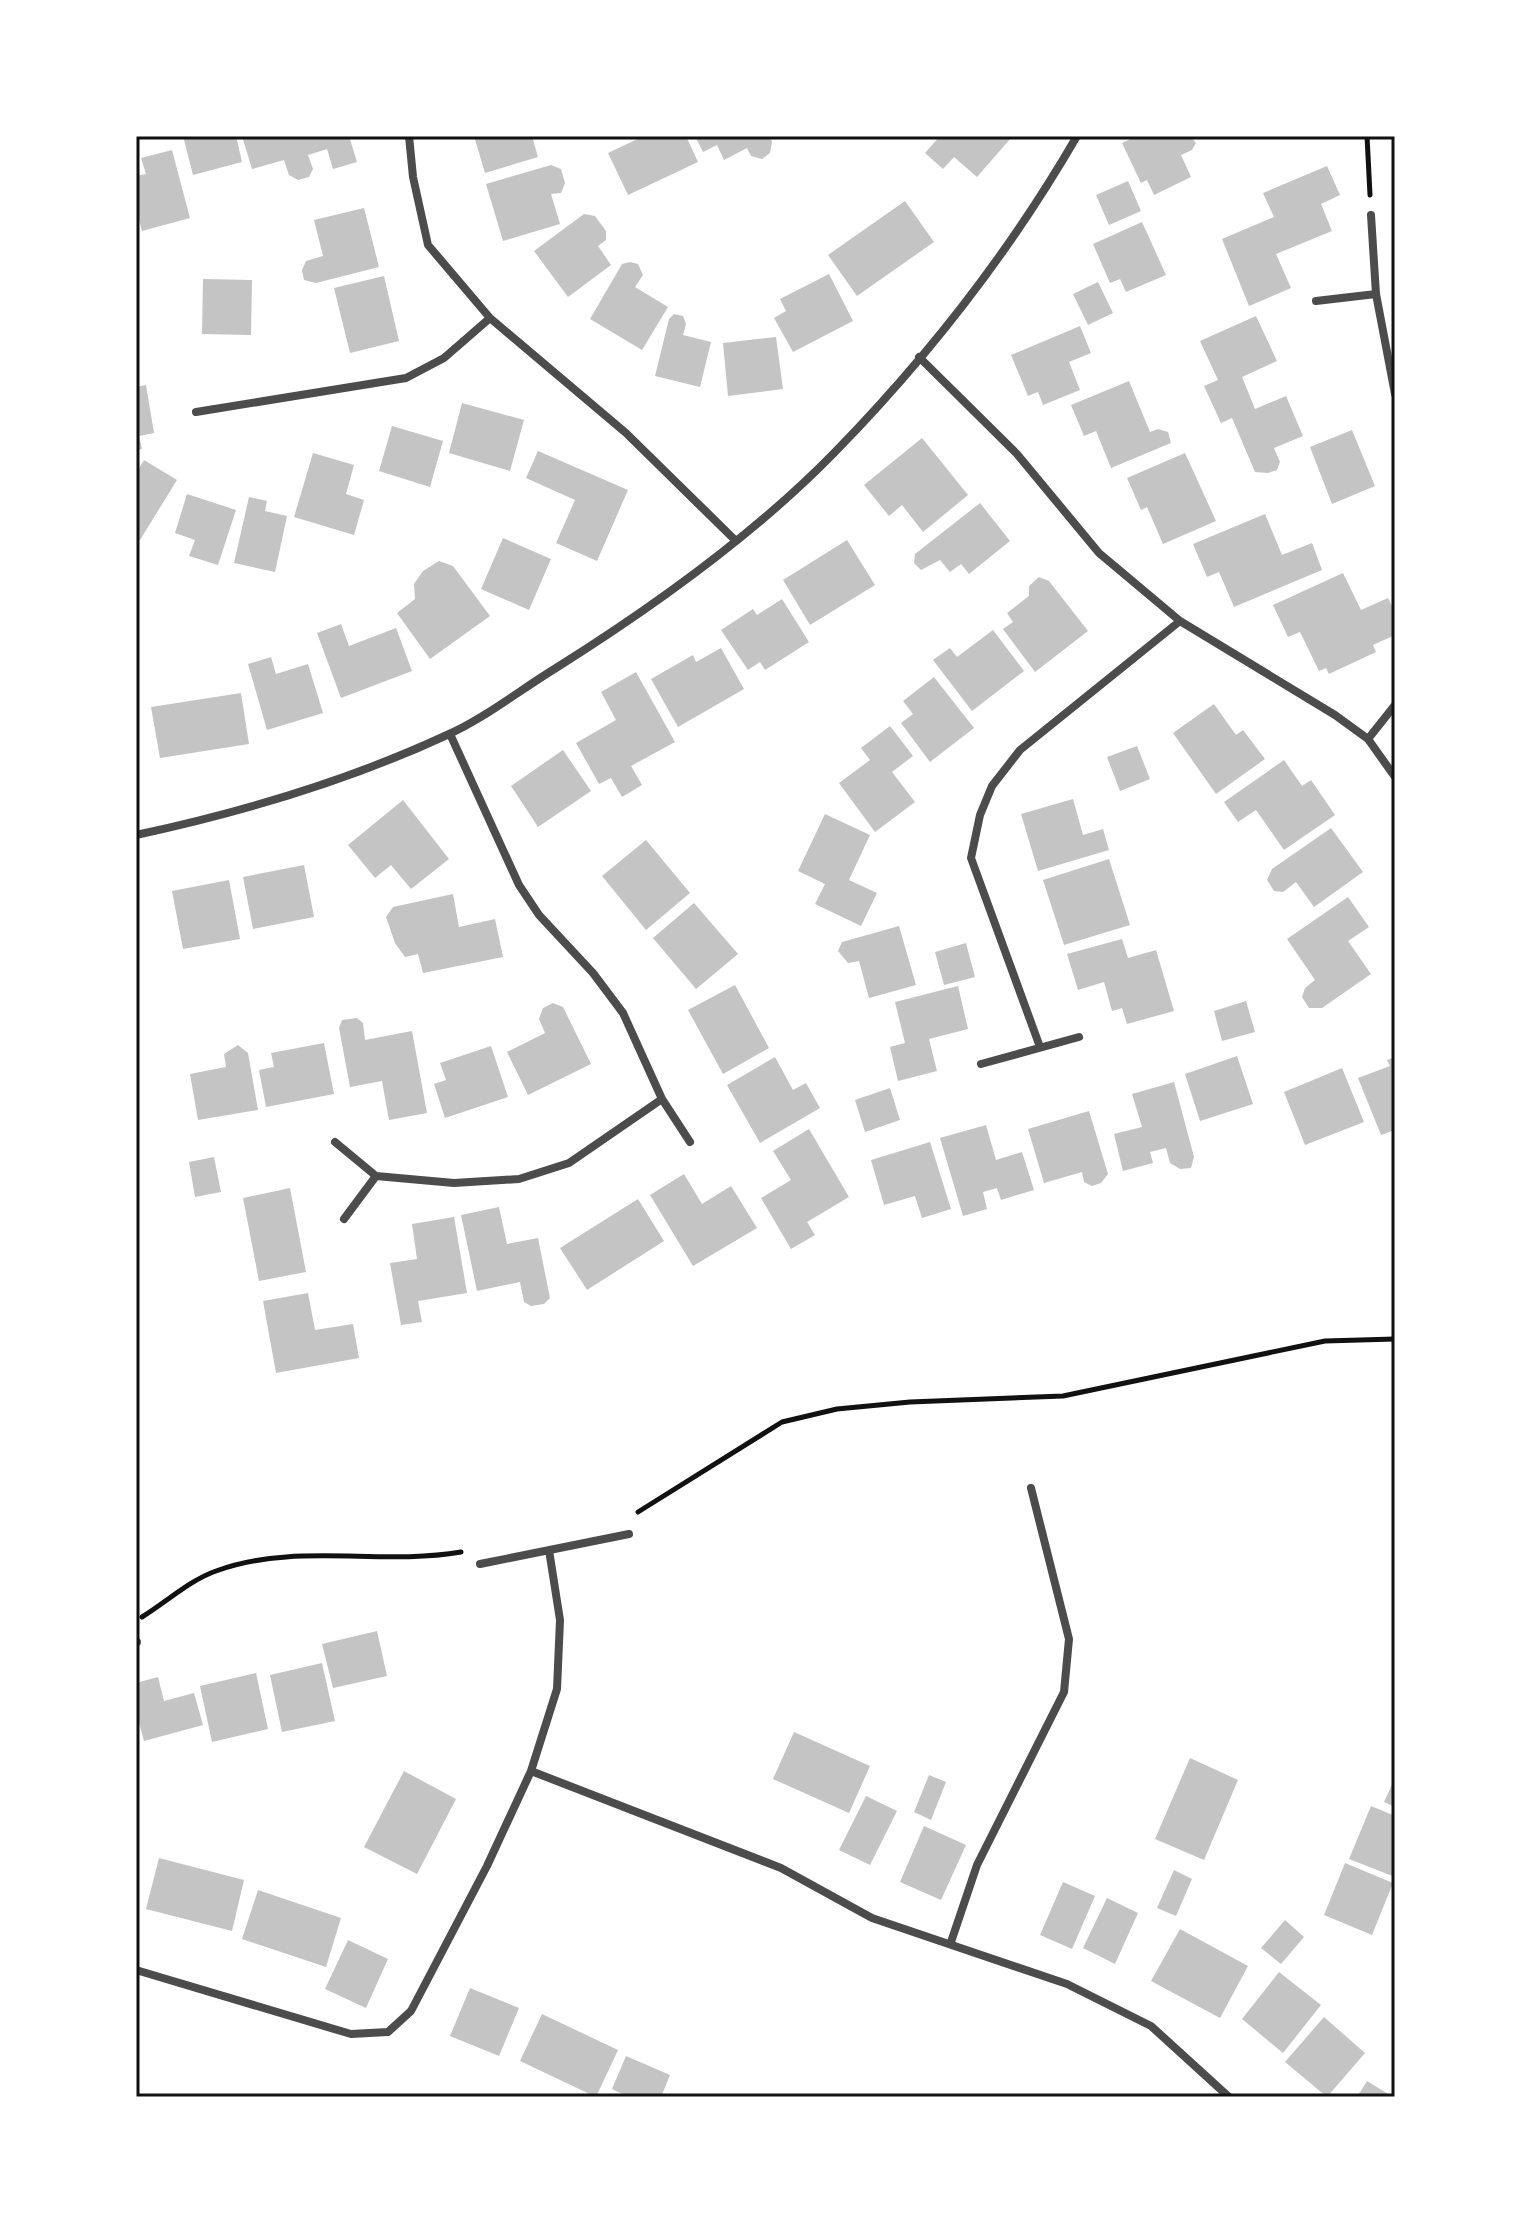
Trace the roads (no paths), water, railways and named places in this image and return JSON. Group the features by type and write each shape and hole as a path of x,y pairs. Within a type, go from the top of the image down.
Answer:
{"street":[{"path":"409,136 413,177 428,245 490,318 626,433 736,541"},
{"path":"136,835 303,793 450,734 591,646 736,541 833,454 919,357 1010,242 1077,136"},
{"path":"1371,215 1376,294 1395,394"},
{"path":"1316,301 1376,294"},
{"path":"196,412 406,378 444,358 490,318"},
{"path":"919,357 1017,454 1099,553 1180,621 1335,715 1368,739 1395,777"},
{"path":"1040,1047 971,858 980,815 992,786 1020,750 1180,621"},
{"path":"1368,739 1395,705"},
{"path":"450,734 519,885 549,928 593,973 623,1013 662,1099 690,1142"},
{"path":"981,1064 1079,1037"},
{"path":"335,1142 376,1176 454,1183 519,1179 569,1163 662,1099"},
{"path":"344,1219 376,1176"},
{"path":"951,1942 977,1865 1064,1692 1069,1639 1031,1488"},
{"path":"480,1564 629,1534"},
{"path":"136,1970 351,2034 388,2032 411,2011 487,1866 531,1771 557,1689 560,1620 549,1550"},
{"path":"531,1771 781,1868 872,1918 951,1942 1067,1984 1151,2026 1229,2097"}]}
